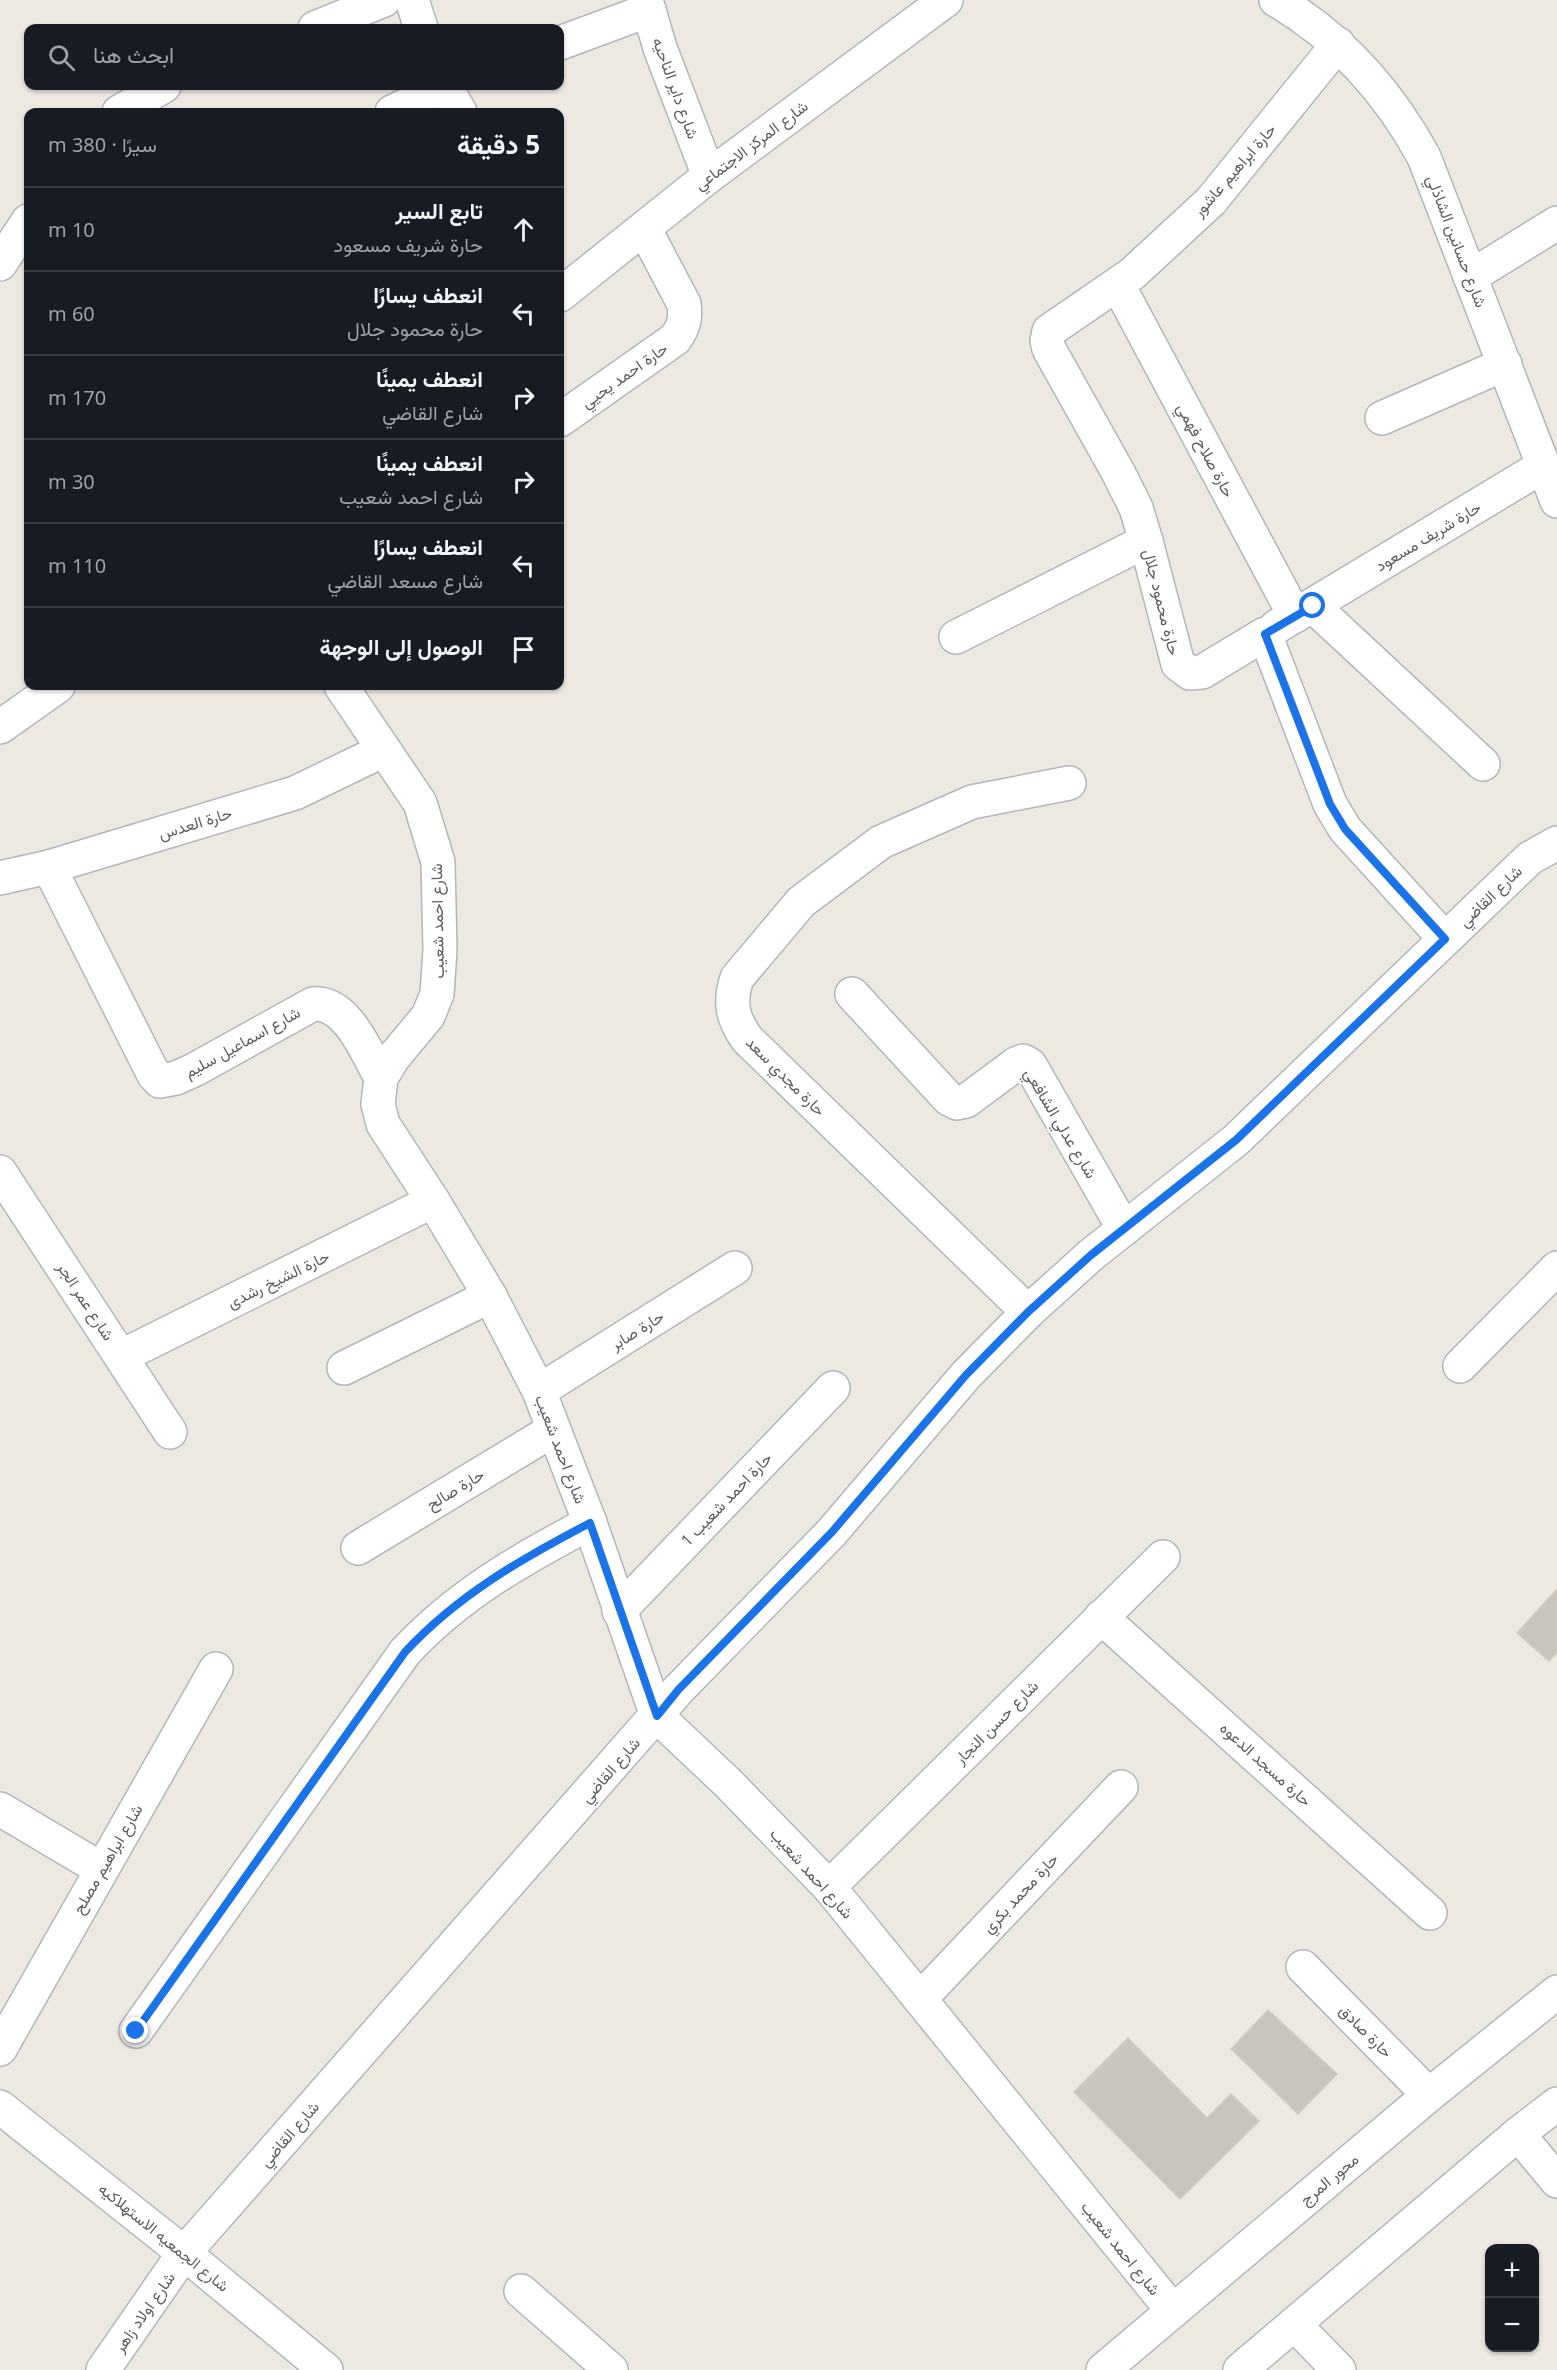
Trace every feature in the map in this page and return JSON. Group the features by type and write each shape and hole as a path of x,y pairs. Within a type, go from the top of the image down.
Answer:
{"street":[{"path":"325,24 384,0"},
{"path":"412,0 420,24"},
{"name":"شارع المركز الاجتماعي","path":"564,288 644,228 911,11 946,0"},
{"path":"564,41 648,5"},
{"name":"شارع داير الناحيه","path":"648,5 660,48 709,176"},
{"name":"شارع حسانين الشاذلي","path":"1297,5 1381,90 1407,126 1424,157 1557,501"},
{"name":"حارة ابراهيم عاشور","path":"1118,285 1155,255 1212,201 1338,44"},
{"path":"126,108 157,90"},
{"path":"400,108 438,90"},
{"path":"448,90 458,108"},
{"path":"1470,277 1557,223"},
{"name":"حارة احمد يحيي","path":"564,417 675,339 682,328 686,316 684,304 644,228"},
{"name":"حارة محمود جلال","path":"1118,285 1050,331 1047,341 1136,508 1175,657 1183,670 1190,673 1202,672 1265,634"},
{"name":"حارة صلاح فهمي","path":"1118,285 1304,611"},
{"path":"1382,418 1505,364"},
{"name":"حارة شريف مسعود","path":"1265,634 1543,466"},
{"path":"956,637 1146,541"},
{"path":"1304,611 1483,764"},
{"path":"1265,634 1330,804 1345,829 1445,939"},
{"path":"0,728 52,690"},
{"name":"شارع احمد شعيب","path":"344,690 420,803 438,862 440,950 437,994 428,1016 393,1058 381,1078 378,1104 383,1124 490,1296 539,1391 590,1523 657,1716 728,1783 829,1887 1173,2311"},
{"name":"حارة العدس","path":"0,878 49,867 295,793 384,750"},
{"name":"حارة مجدي سعد","path":"1028,1312 747,1039 737,1026 732,1010 732,993 737,978 801,902 881,842 972,802 1070,783"},
{"name":"شارع القاضي","path":"184,2253 679,1689 832,1532 966,1375 1028,1312 1091,1255 1236,1140 1530,858 1557,843"},
{"name":"شارع اسماعيل سليم","path":"49,867 154,1076 160,1080 176,1078 194,1070 313,1004 322,1003 333,1007 343,1016 381,1078"},
{"name":"شارع عدلي الشافعي","path":"852,994 949,1099 957,1103 966,1101 1016,1064 1023,1061 1030,1065 1124,1229"},
{"name":"شارع عمر الجر","path":"0,1172 170,1432"},
{"name":"حارة الشيخ رشدى","path":"122,1356 433,1201"},
{"name":"حارة صابر","path":"539,1391 735,1268"},
{"path":"1460,1366 1557,1268"},
{"path":"344,1368 490,1296"},
{"name":"حارة احمد شعيب 1","path":"619,1611 833,1388"},
{"name":"حارة صالح","path":"358,1548 553,1430"},
{"path":"136,2031 405,1652 431,1624 485,1583 533,1553 590,1523"},
{"name":"شارع حسن النجار","path":"829,1887 1163,1557"},
{"name":"حارة مسجد الدعوه","path":"1101,1617 1430,1913"},
{"name":"شارع ابراهيم مصلح","path":"0,2049 216,1669"},
{"name":"حارة محمد بكري","path":"920,1999 1121,1787"},
{"path":"0,1809 101,1869"},
{"name":"حارة صادق","path":"1303,1967 1428,2095"},
{"name":"محور المرج","path":"1103,2370 1428,2095 1557,1992"},
{"path":"1239,2370 1518,2134 1557,2104"},
{"name":"شارع الجمعيه الاستهلاكيه","path":"0,2107 184,2253 326,2370"},
{"path":"1518,2134 1557,2181"},
{"name":"شارع اولاد زاهر","path":"103,2370 184,2253"},
{"path":"521,2291 611,2370"},
{"path":"1294,2324 1339,2370"}],"building":[{"path":"1557,1589 1557,1653 1549,1661 1517,1633"},
{"path":"1268,2010 1337,2074 1298,2114 1231,2049"},
{"path":"1128,2038 1207,2118 1231,2094 1259,2121 1180,2199 1074,2092"}],"route":[{"path":"136,2031 405,1652 431,1624 485,1583 533,1553 590,1523 657,1716 679,1689 832,1532 966,1375 1028,1312 1091,1255 1236,1140 1445,939 1345,829 1330,804 1318,776 1265,634 1313,606"}]}
